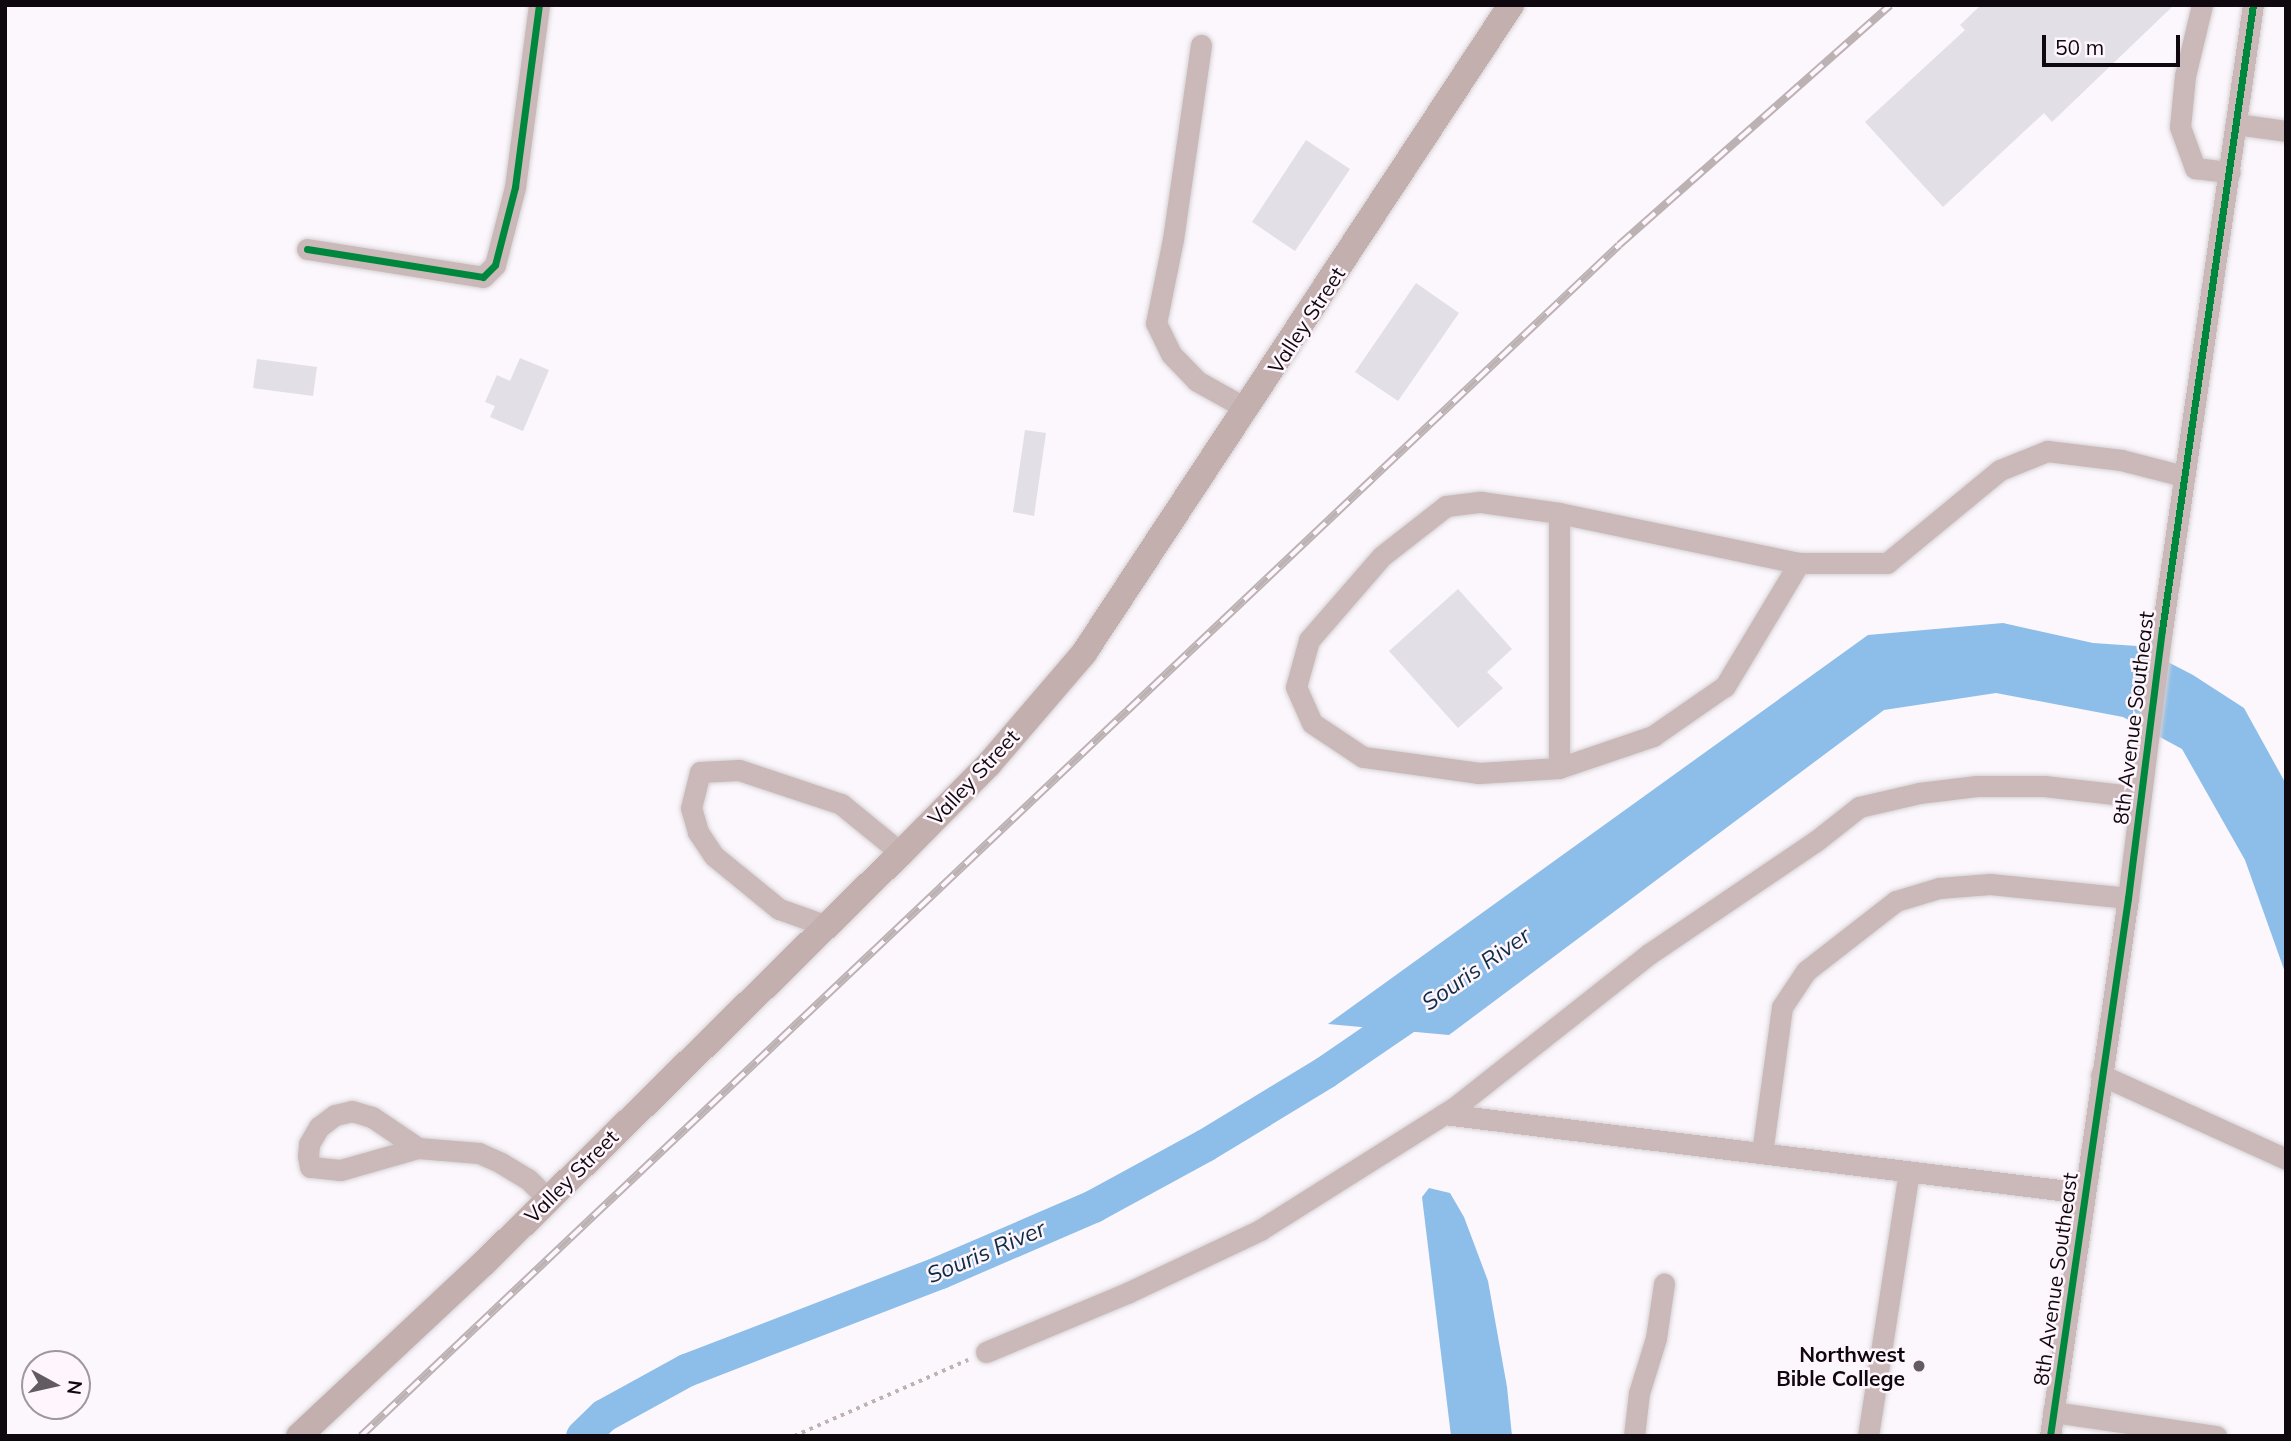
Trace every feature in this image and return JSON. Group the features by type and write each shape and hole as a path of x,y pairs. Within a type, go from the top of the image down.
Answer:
{"main road":[{"name":"Valley Street","path":"299,1436 548,1199 901,853 989,764 1084,653 1511,5"}],"street":[{"path":"307,249 483,277 495,265 516,187 539,5"},
{"path":"2202,5 2185,76 2180,127 2195,168 2230,172"},
{"name":"8th Avenue Southeast","path":"2050,1436 2128,898 2162,630 2253,5"},
{"path":"1201,46 1173,239 1156,323 1171,354 1197,381 1247,409"},
{"path":"2236,124 2286,131"},
{"path":"1798,563 1725,686 1653,736 1559,768 1479,773 1363,757 1312,723 1296,687 1309,640 1382,556 1446,506 1481,502 1559,513 1798,563 1887,563 2000,470 2047,451 2121,460 2184,476"},
{"path":"1559,513 1559,768"},
{"path":"827,926 779,909 713,856 698,832 691,808 700,772 739,770 841,804 901,853"},
{"path":"986,1352 1127,1293 1260,1230 1444,1114 1649,954 1816,841 1859,807 1919,793 1977,786 2044,786 2140,797"},
{"path":"1762,1153 1782,1007 1806,971 1896,901 1939,888 1990,884 2128,898"},
{"path":"2101,1075 2286,1158"},
{"path":"418,1149 372,1117 352,1111 334,1115 319,1128 309,1144 308,1156 310,1167 340,1170 418,1149 479,1153 528,1180 548,1199"},
{"path":"1444,1114 2084,1193"},
{"path":"1868,1436 1909,1172"},
{"path":"1634,1436 1639,1392 1657,1338 1664,1284"},
{"path":"2053,1412 2216,1436"}],"path":[{"path":"794,1436 986,1352"}],"water":[{"path":"2003,623 2093,643 2137,646 2193,675 2244,708 2286,784 2286,975 2245,860 2182,749 2123,717 1996,693 1884,710 1449,1035 1328,1024 1868,635"},
{"path":"1429,1188 1450,1193 1464,1217 1488,1281 1507,1387 1512,1436 1451,1436 1422,1197"}],"building":[{"path":"1981,5 2174,5 2052,122 2044,113 1943,207 1865,122 1965,30 1960,25"},
{"path":"1306,140 1350,169 1295,251 1252,222"},
{"path":"1416,283 1459,313 1398,401 1355,372"},
{"path":"520,358 549,370 523,431 490,417 495,406 485,402 497,375 510,381"},
{"path":"257,359 317,367 313,396 253,388"},
{"path":"1025,430 1046,433 1034,516 1013,512"},
{"path":"1458,589 1512,649 1487,672 1503,688 1458,728 1389,651"}],"waterway":[{"name":"Souris River","path":"582,1436 604,1415 686,1370 940,1272 1093,1206 1205,1145 1325,1072 1423,1005"}],"railway":[{"path":"361,1436 1619,245 1890,5"}],"cycle path":[{"path":"307,249 483,277 495,265 515,187 539,5"},
{"path":"2050,1436 2128,898 2162,630 2253,5"}],"place":[{"name":"Northwest Bible College","path":"1919,1366"}]}
